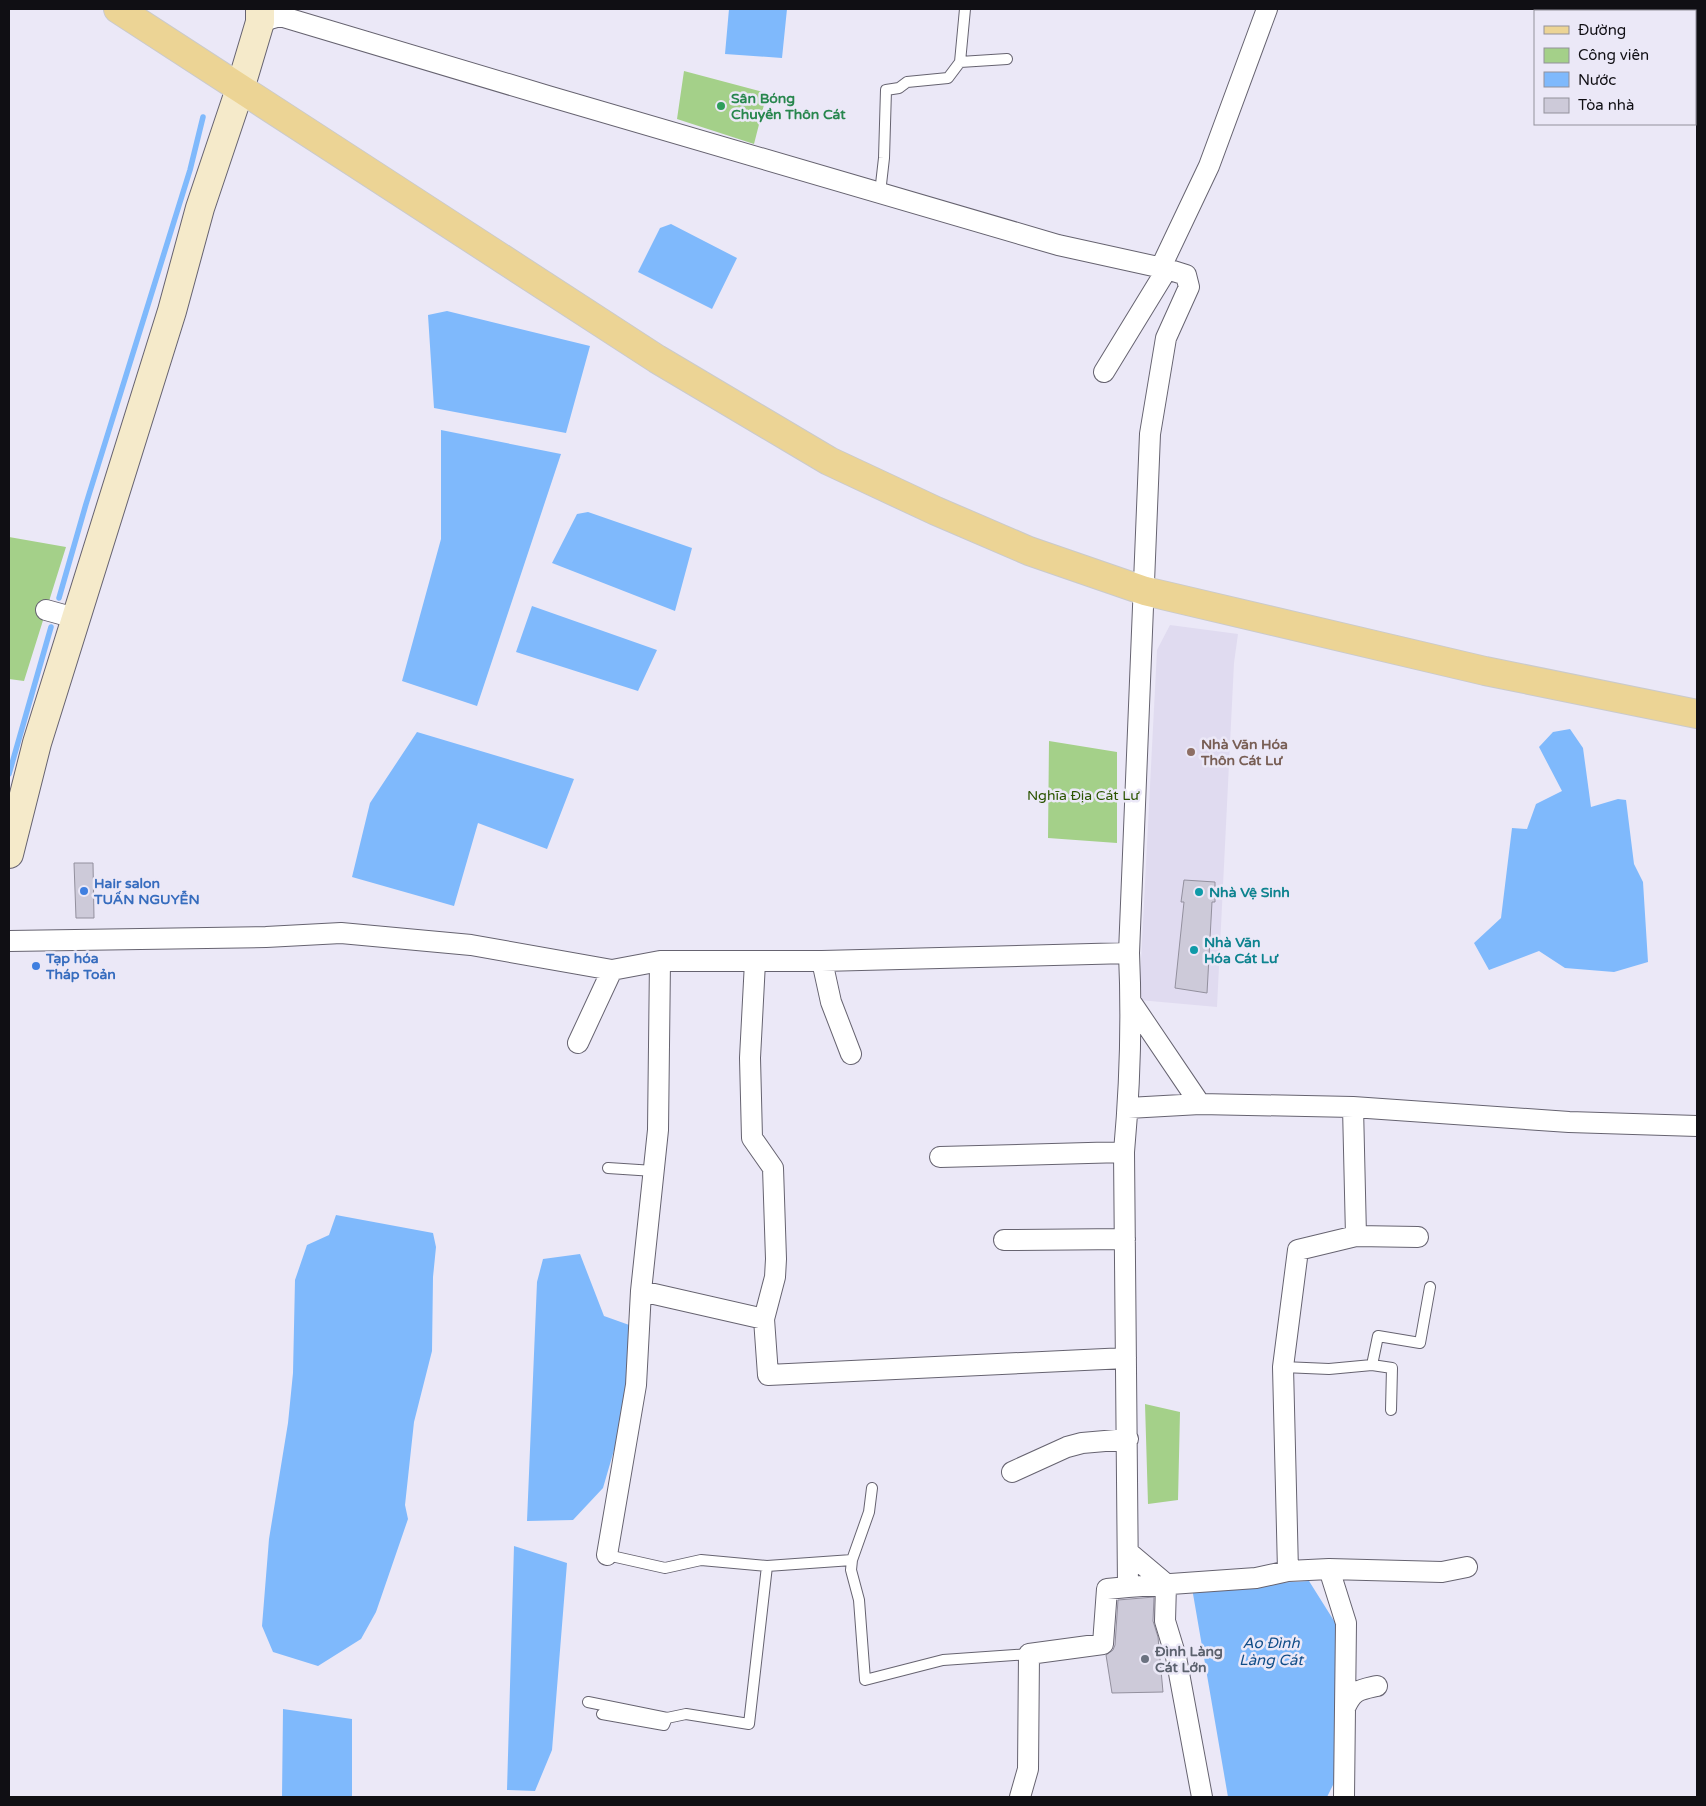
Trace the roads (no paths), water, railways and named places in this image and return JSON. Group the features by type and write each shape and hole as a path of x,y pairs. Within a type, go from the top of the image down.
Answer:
{"main road":[{"path":"118,9 657,359 829,461 936,510 1029,551 1144,591 1485,672 1697,714"},
{"path":"9,854 37,743 172,311 200,208 240,89 269,14"}],"street":[{"path":"1104,372 1164,268 1209,166 1267,9"},
{"path":"269,14 1058,245 1164,268 1186,275 1189,288 1166,338 1150,434 1144,591 1141,841 1129,953 1131,1002 1128,1108 1124,1152 1128,1587"},
{"path":"46,610 75,618"},
{"path":"12,935 266,937 341,933 471,945 612,970 660,961 822,961 1129,953"},
{"path":"607,1555 636,1385 641,1291 658,1130 660,961"},
{"path":"822,961 831,1002 851,1054"},
{"path":"755,962 750,1058 752,1138 773,1168 776,1259 774,1277 764,1319 768,1375 1126,1358"},
{"path":"578,1043 612,970"},
{"path":"1131,1002 1200,1104"},
{"path":"1128,1108 1200,1104 1353,1108 1569,1122 1697,1126"},
{"path":"1353,1108 1356,1236"},
{"path":"940,1157 1124,1152"},
{"path":"1288,1571 1283,1368 1298,1250 1356,1236 1418,1237"},
{"path":"1004,1240 1126,1239"},
{"path":"641,1291 764,1319"},
{"path":"1012,1472 1067,1447 1082,1443 1128,1439"},
{"path":"1128,1552 1166,1584"},
{"path":"1020,1797 1028,1769 1029,1654 1103,1644 1107,1589 1256,1578 1288,1571 1329,1569 1442,1572 1467,1567"},
{"path":"1329,1569 1346,1623 1344,1797"},
{"path":"1166,1584 1165,1621 1176,1656 1202,1797"},
{"path":"1346,1708 1350,1697 1359,1690 1377,1686"}],"lane":[{"path":"880,193 884,158 886,90 899,88 907,82 948,78 960,62 965,9"},
{"path":"960,62 1006,59"},
{"path":"608,1168 654,1171"},
{"path":"1372,1365 1378,1336 1420,1343 1430,1287"},
{"path":"1283,1368 1329,1369 1372,1365 1392,1368 1391,1410"},
{"path":"872,1488 869,1512 852,1560 851,1570 859,1600 865,1680 943,1660 1029,1654"},
{"path":"607,1555 665,1568 701,1560 767,1566 852,1560"},
{"path":"588,1702 667,1718 686,1714 749,1724 767,1566"},
{"path":"602,1714 664,1725 667,1718"}],"water":[{"path":"729,9 787,9 782,58 725,54"},
{"path":"671,224 737,258 712,309 638,272 660,228"},
{"path":"447,311 590,346 566,433 434,408 428,315"},
{"path":"441,430 561,454 477,706 402,681 441,539"},
{"path":"588,512 692,548 675,611 552,563 577,514"},
{"path":"532,606 657,650 638,691 516,652"},
{"path":"1570,729 1583,748 1591,807 1618,799 1626,800 1634,864 1643,882 1648,962 1614,972 1565,968 1539,951 1489,970 1474,943 1501,918 1512,828 1527,829 1536,804 1562,791 1539,747 1553,732"},
{"path":"417,732 574,779 547,849 478,823 454,906 352,877 370,803"},
{"path":"336,1215 433,1233 436,1247 433,1277 432,1351 414,1422 405,1505 408,1519 376,1612 361,1639 318,1666 273,1652 262,1626 269,1539 288,1423 293,1373 295,1280 307,1245 329,1235"},
{"path":"580,1254 604,1316 632,1326 621,1426 603,1488 573,1520 527,1521 537,1282 543,1259"},
{"path":"514,1546 567,1563 552,1750 535,1791 507,1790"},
{"name":"Ao Đình Làng Cát","path":"1309,1581 1336,1624 1344,1737 1337,1777 1327,1797 1228,1797 1192,1588"},
{"path":"283,1709 352,1719 352,1797 282,1797"}],"waterway":[{"path":"59,598 86,504 190,170 203,117"},
{"path":"9,774 51,627"}],"place":[{"name":"Sân Bóng Chuyền Thôn Cát","path":"721,106"},
{"name":"Nhà Văn Hóa Thôn Cát Lư","path":"1191,752"},
{"name":"Hair salon TUẤN NGUYỄN","path":"84,891"},
{"name":"Nhà Vệ Sinh","path":"1199,892"},
{"name":"Nhà Văn Hóa Cát Lư","path":"1194,950"},
{"name":"Tạp hóa Tháp Toản","path":"36,966"},
{"name":"Đình Làng Cát Lớn","path":"1145,1659"}],"park label":[{"name":"Nghĩa Địa Cát Lư","path":"1083,795"}]}
